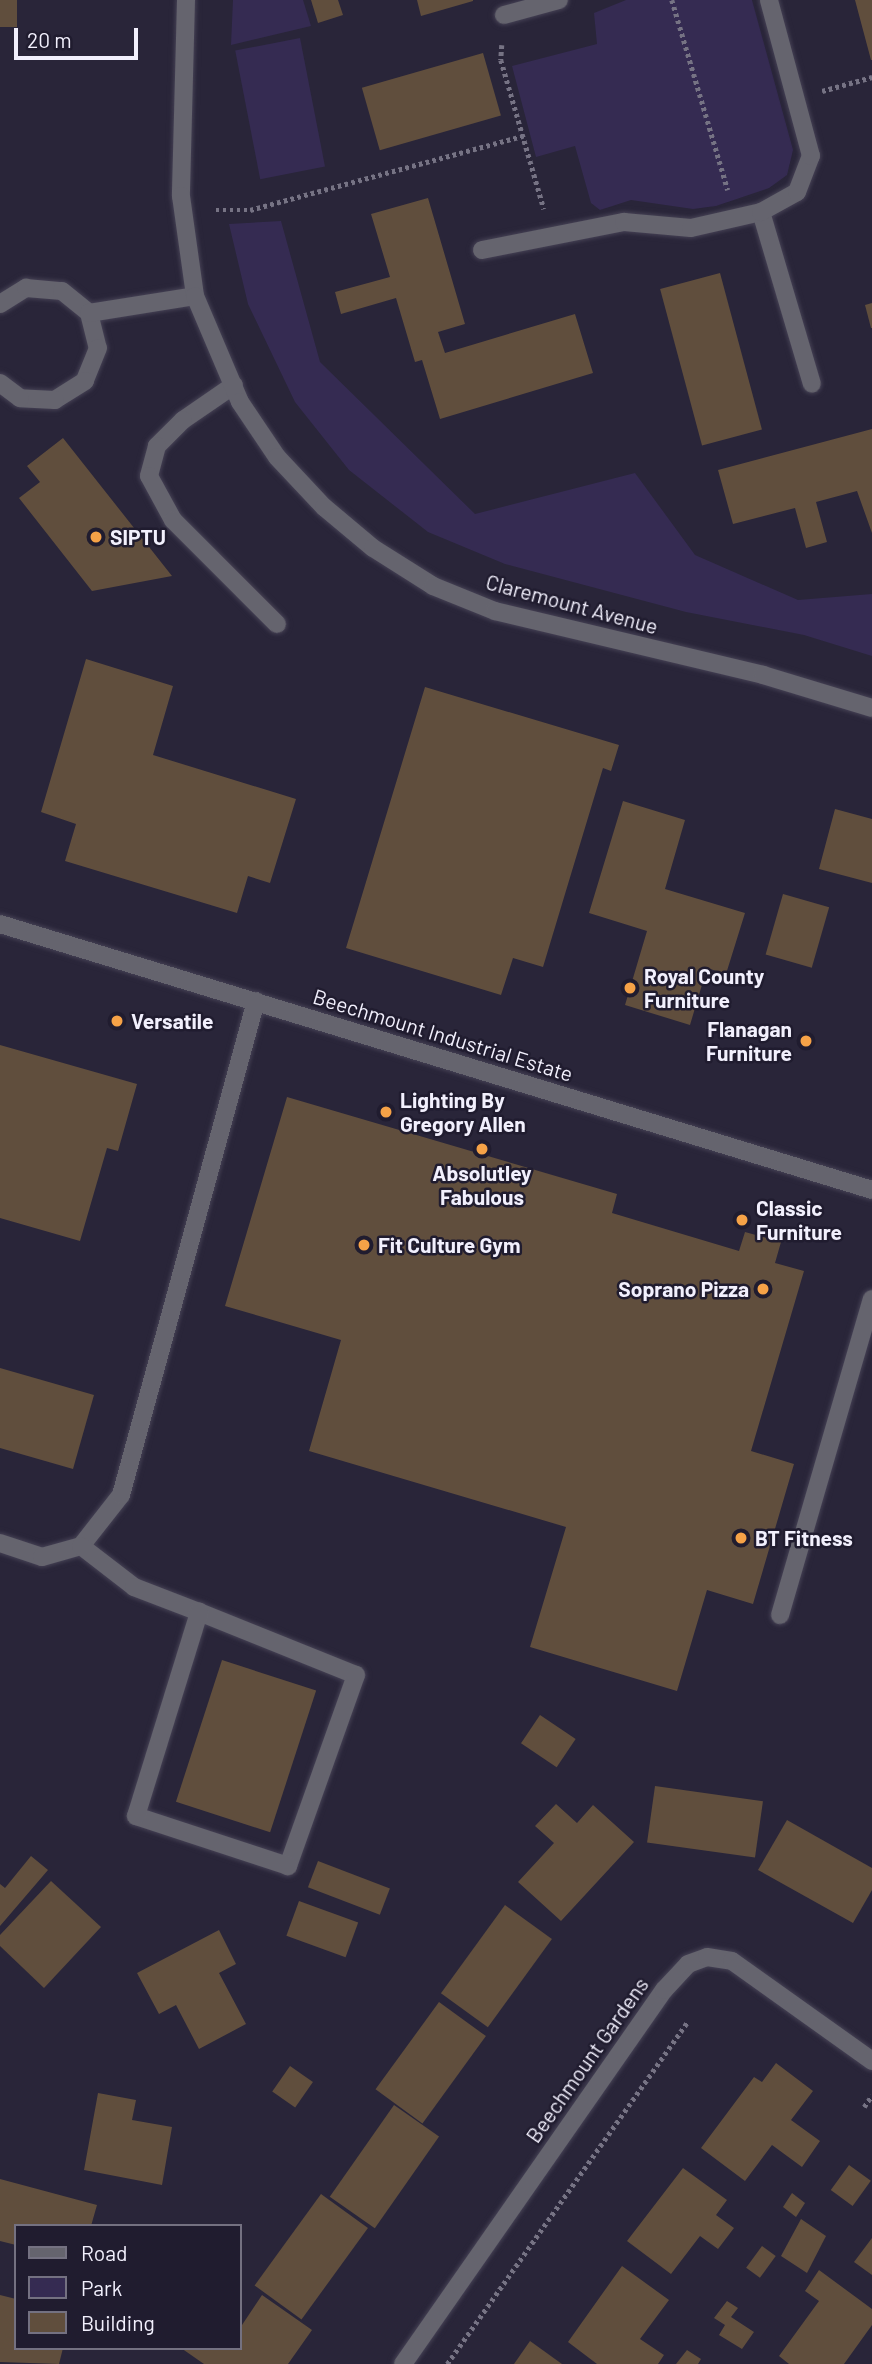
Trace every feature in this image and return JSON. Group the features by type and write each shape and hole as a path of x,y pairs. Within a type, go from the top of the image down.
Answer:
{"street":[{"name":"Claremount Avenue","path":"186,0 181,196 195,296 233,385 277,457 324,507 373,548 433,586 495,611 763,675 872,708"},
{"path":"504,15 559,0"},
{"path":"482,250 551,233 624,222 691,228 761,212 797,192 811,156 769,0"},
{"path":"761,212 812,384"},
{"path":"0,304 26,288 44,287 77,299 89,313 97,339 94,365 71,393 37,402 20,398 0,383"},
{"path":"89,313 195,296"},
{"path":"233,385 183,420 157,446 149,476 173,520 277,624"},
{"name":"Beechmount Industrial Estate","path":"0,924 872,1190"},
{"path":"0,1543 42,1557 81,1546 121,1495 256,1001"},
{"path":"780,1615 872,1299"},
{"path":"81,1546 134,1587 199,1612 356,1675 288,1866 136,1815 199,1612"},
{"name":"Beechmount Gardens","path":"402,2364 664,1990 688,1964 707,1957 732,1962 872,2061"}],"path":[{"path":"672,0 736,218"},
{"path":"504,15 501,60 551,233"},
{"path":"796,99 872,77"},
{"path":"215,199 216,213 250,210 523,136"},
{"path":"447,2364 687,2023"},
{"path":"864,2106 872,2095"}],"green space":[{"path":"233,0 303,0 311,26 231,45"},
{"path":"626,0 752,0 793,150 787,175 769,188 716,206 693,209 631,200 600,210 591,203 575,146 536,157 512,66 597,44 594,13"},
{"path":"300,38 325,167 260,179 235,51"},
{"path":"281,221 320,362 475,514 635,473 695,555 798,600 872,594 872,656 804,635 686,612 505,564 428,532 349,470 295,402 248,304 229,224"}],"building":[{"path":"0,0 17,0 17,27 0,27"},
{"path":"311,0 338,0 343,15 318,23"},
{"path":"417,0 473,0 473,1 421,16"},
{"path":"855,0 872,0 872,60 871,60"},
{"path":"483,53 501,115 380,150 362,88"},
{"path":"428,198 465,324 438,332 445,353 575,314 593,373 440,419 422,360 415,362 396,298 341,314 335,292 390,277 371,214"},
{"path":"720,273 762,429 702,446 660,289"},
{"path":"872,303 872,328 871,328 865,305"},
{"path":"872,429 872,533 857,491 816,502 827,542 806,548 795,508 733,524 718,470"},
{"name":"SIPTU","path":"63,438 172,576 92,591 19,498 40,482 27,466"},
{"path":"86,659 173,686 153,755 296,799 270,883 248,876 237,913 65,861 76,824 41,812"},
{"path":"425,687 619,745 611,771 603,768 543,967 513,958 501,995 346,948"},
{"path":"623,801 685,820 665,889 745,913 726,974 707,968 690,1025 625,1005 647,931 589,913"},
{"path":"835,809 872,819 872,883 819,869"},
{"path":"783,894 829,907 812,968 766,955"},
{"path":"0,1045 137,1084 118,1151 107,1148 80,1241 0,1218"},
{"path":"287,1097 617,1194 612,1213 739,1251 745,1232 781,1242 775,1263 804,1271 751,1451 794,1464 753,1604 707,1590 677,1691 530,1647 566,1527 309,1451 341,1340 225,1306"},
{"path":"0,1368 94,1395 73,1469 0,1448"},
{"path":"222,1660 316,1691 270,1832 176,1802"},
{"path":"540,1715 576,1739 557,1767 521,1743"},
{"path":"655,1786 763,1801 755,1858 647,1842"},
{"path":"556,1804 577,1823 593,1805 634,1842 561,1921 518,1882 554,1843 535,1826"},
{"path":"787,1820 872,1868 872,1890 853,1923 758,1870"},
{"path":"31,1856 48,1870 0,1926 0,1884 5,1888"},
{"path":"318,1861 390,1889 380,1915 308,1887"},
{"path":"51,1881 101,1927 44,1988 0,1946 0,1935"},
{"path":"299,1901 358,1923 346,1957 286,1936"},
{"path":"505,1905 552,1939 488,2027 441,1993"},
{"path":"219,1930 236,1964 219,1973 246,2024 199,2049 176,2005 159,2014 137,1973"},
{"path":"439,2002 486,2036 422,2123 376,2089"},
{"path":"776,2063 813,2091 791,2120 820,2141 802,2167 772,2145 745,2181 701,2148 754,2077 762,2082"},
{"path":"290,2066 313,2082 295,2107 272,2091"},
{"path":"98,2093 136,2100 132,2120 172,2127 162,2185 84,2170"},
{"path":"394,2105 439,2137 375,2228 330,2197"},
{"path":"849,2165 871,2181 853,2206 831,2190"},
{"path":"683,2168 727,2200 716,2215 734,2228 718,2249 700,2236 671,2274 627,2241"},
{"path":"0,2179 97,2205 92,2224 14,2224 14,2244 0,2241"},
{"path":"792,2193 805,2203 796,2217 783,2207"},
{"path":"321,2194 368,2228 302,2320 255,2285"},
{"path":"801,2219 826,2236 807,2273 781,2256"},
{"path":"872,2238 872,2275 854,2262"},
{"path":"762,2246 776,2256 760,2278 746,2268"},
{"path":"622,2266 669,2300 640,2339 664,2355 658,2364 597,2364 568,2342"},
{"path":"819,2270 872,2309 872,2325 844,2364 789,2364 779,2356 819,2301 805,2291"},
{"path":"0,2295 14,2298 14,2350 62,2350 59,2364 0,2362"},
{"path":"262,2295 312,2330 288,2364 204,2364 184,2350 242,2350 242,2325"},
{"path":"727,2301 738,2308 731,2317 754,2332 742,2349 719,2335 725,2325 714,2318"},
{"path":"530,2341 562,2364 514,2364"},
{"path":"687,2350 701,2359 698,2364 676,2364"}],"place":[{"name":"SIPTU","path":"96,537"},
{"name":"Royal County Furniture","path":"630,988"},
{"name":"Versatile","path":"117,1021"},
{"name":"Flanagan Furniture","path":"806,1041"},
{"name":"Lighting By Gregory Allen","path":"386,1112"},
{"name":"Absolutley Fabulous","path":"482,1149"},
{"name":"Classic Furniture","path":"742,1220"},
{"name":"Fit Culture Gym","path":"364,1245"},
{"name":"Soprano Pizza","path":"763,1289"},
{"name":"BT Fitness","path":"741,1538"}]}
